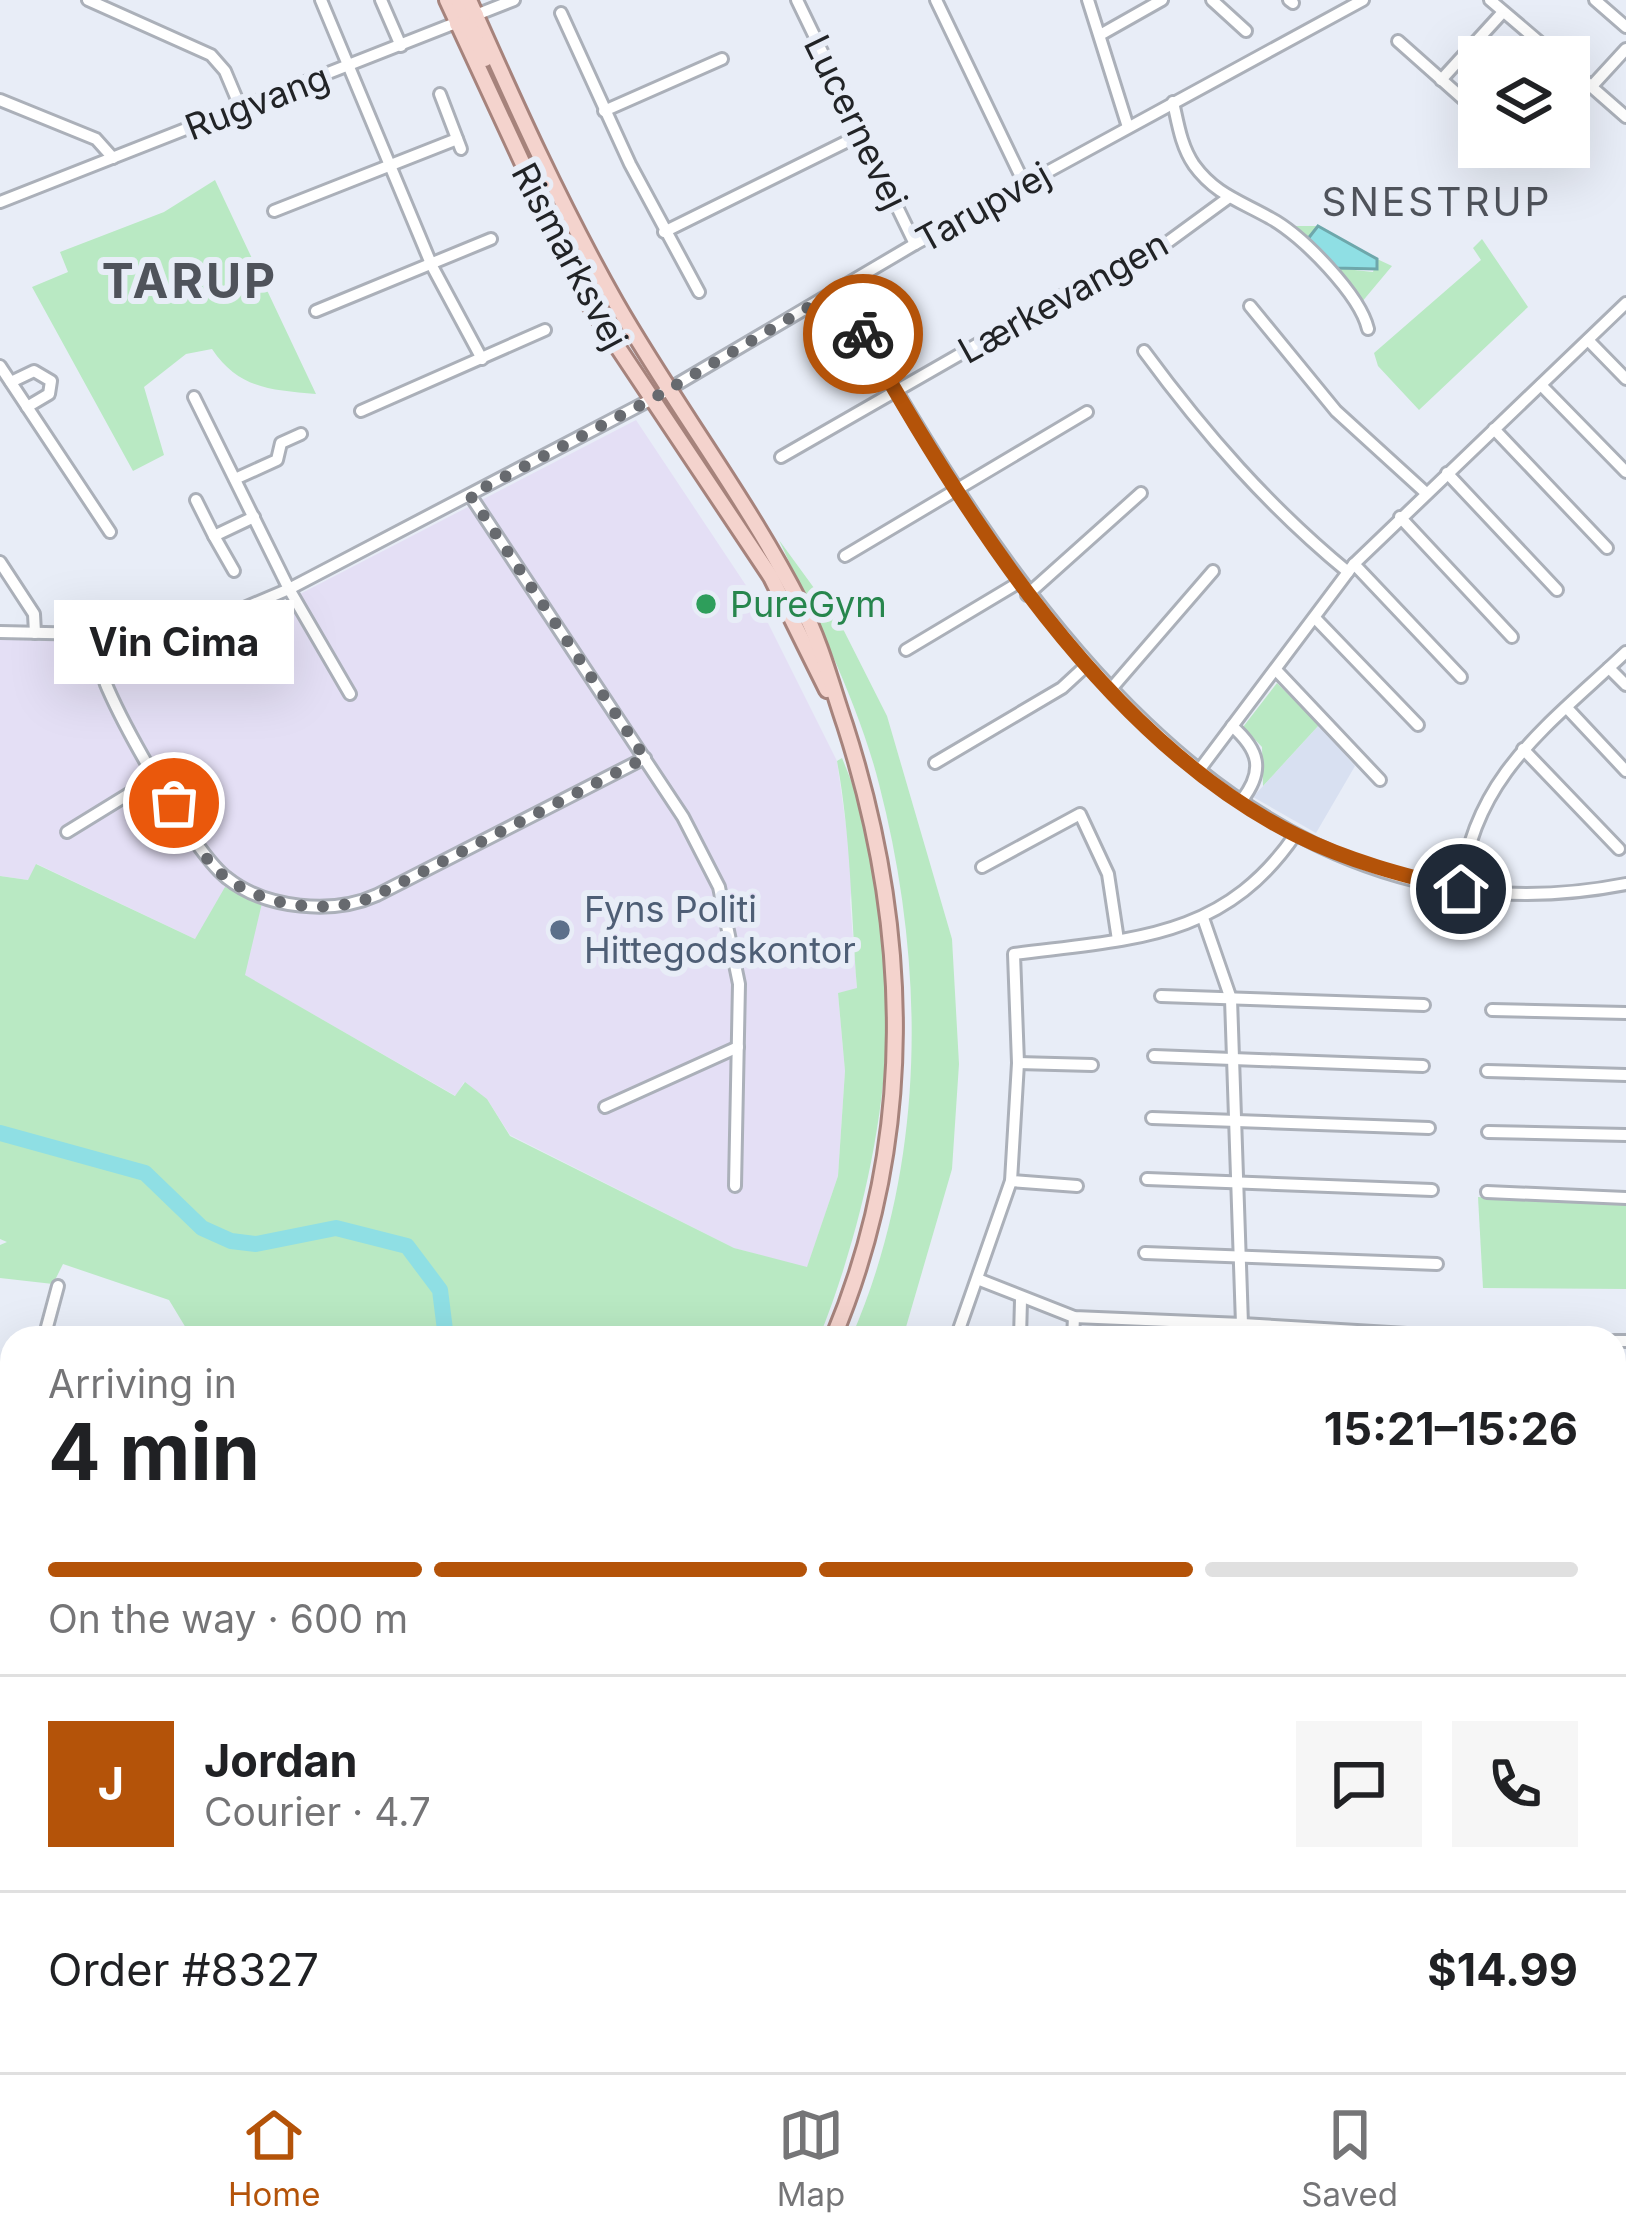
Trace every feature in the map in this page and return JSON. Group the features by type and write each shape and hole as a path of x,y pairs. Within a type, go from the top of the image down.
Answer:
{"main road":[{"name":"Rismarksvej","path":"446,0 585,298 771,577 845,727"},
{"name":"Rismarksvej","path":"458,0 465,13 476,15"},
{"name":"Rismarksvej","path":"470,0 513,105"},
{"name":"Rismarksvej","path":"457,24 470,27 572,224 667,389 743,497 804,610 880,845 898,1011 886,1152 858,1274 838,1326"}],"street":[{"path":"88,0 211,55 225,71 241,109"},
{"path":"321,0 432,266 482,359"},
{"path":"381,0 401,46"},
{"name":"Rugvang","path":"0,202 514,0"},
{"name":"Lucernevej","path":"797,0 914,244"},
{"path":"936,0 1024,183"},
{"path":"1088,0 1129,127"},
{"path":"1100,34 1162,0"},
{"path":"1212,0 1246,31"},
{"name":"Tarupvej","path":"0,632 99,634 209,622 290,590 652,399 914,244 1363,0"},
{"path":"1490,0 1532,36"},
{"path":"1595,0 1626,28"},
{"path":"1441,80 1503,12"},
{"path":"561,13 604,111 699,292"},
{"path":"1398,41 1458,94"},
{"path":"1626,49 1592,86 1626,117"},
{"path":"604,111 722,59"},
{"path":"274,211 459,144 440,94"},
{"path":"0,100 96,139 113,158"},
{"path":"1173,102 1186,153 1228,198 1284,226 1360,303 1368,329"},
{"path":"664,232 862,134"},
{"name":"Lærkevangen","path":"781,457 1072,290 1157,250 1228,198"},
{"path":"316,311 491,239"},
{"path":"838,290 953,490 1018,584 1111,689 1241,800 1295,835 1401,875 1461,889 1575,891 1626,884"},
{"path":"1200,769 1351,568 1626,303"},
{"path":"1250,306 1336,411 1426,493"},
{"path":"361,411 545,330"},
{"path":"1588,340 1626,379"},
{"path":"1144,351 1226,458 1302,534 1351,568 1461,677"},
{"path":"0,366 110,532"},
{"path":"10,382 34,371 51,381 49,394 27,406"},
{"path":"1541,385 1626,472"},
{"path":"194,397 290,590 350,694"},
{"path":"845,556 1087,412"},
{"path":"1494,429 1607,548"},
{"path":"235,479 277,460 281,443 301,434"},
{"path":"1447,473 1557,590"},
{"path":"1027,595 1142,493"},
{"path":"470,495 700,844 719,887 739,984 735,1186"},
{"path":"196,500 234,571"},
{"path":"214,536 254,517"},
{"path":"1400,517 1512,637"},
{"path":"0,562 34,614 35,634"},
{"path":"1111,689 1213,571"},
{"path":"906,650 1018,584"},
{"path":"1315,618 1418,725"},
{"path":"99,634 108,690 211,864 244,890 325,909 351,907 377,895 645,758"},
{"path":"1461,889 1466,849 1494,783 1523,749 1626,652"},
{"path":"935,763 1062,688 1088,664"},
{"path":"1610,668 1626,685"},
{"path":"1277,671 1380,779"},
{"path":"1567,708 1626,770"},
{"path":"1232,726 1253,745 1258,763 1256,782 1241,800"},
{"path":"1523,749 1619,849"},
{"path":"67,832 158,776"},
{"path":"982,867 1080,814 1108,874 1118,940"},
{"path":"961,1326 1011,1181 1018,1064 1014,954 1118,940 1203,918 1259,881 1295,835"},
{"path":"1203,918 1231,999 1242,1324"},
{"path":"1160,996 1424,1005"},
{"path":"1492,1010 1626,1013"},
{"path":"604,1107 738,1047"},
{"path":"1154,1056 1424,1066"},
{"path":"1018,1064 1092,1064"},
{"path":"1487,1071 1626,1075"},
{"path":"1152,1118 1429,1128"},
{"path":"1489,1132 1626,1135"},
{"path":"1147,1180 1432,1190"},
{"path":"1011,1181 1077,1186"},
{"path":"1487,1192 1626,1198"},
{"path":"1145,1252 1437,1264"},
{"path":"980,1280 1074,1317 1159,1326"},
{"path":"47,1326 58,1286"},
{"path":"1020,1326 1021,1300"},
{"path":"1074,1317 1074,1326"},
{"path":"1125,1322 1125,1326"},
{"path":"1234,1326 1249,1326"}],"shaded area":[{"path":"636,420 759,605 837,761 853,877 850,901 857,989 838,993 845,1071 838,1176 807,1268 734,1248 510,1135 487,1099 464,1082 456,1096 244,975 261,902 195,939 37,864 29,880 0,876 0,640 211,634 298,595"},
{"path":"1319,725 1355,766 1316,833 1253,797"}],"green space":[{"path":"215,180 316,394 270,389 245,380 212,349 186,354 144,387 164,455 133,471 32,287 68,272 60,252 164,212"},
{"path":"1284,226 1318,226 1308,240 1336,268 1373,272 1377,259 1392,266 1361,303"},
{"path":"1482,239 1528,307 1419,410 1378,366 1374,353 1481,260 1473,248"},
{"path":"779,540 841,625 887,716 952,939 959,1064 952,1169 906,1326 856,1326 894,1204 906,1134 911,993 905,923 879,784 835,660"},
{"path":"1277,683 1319,725 1263,786 1262,747 1243,727"},
{"path":"842,758 866,828 881,901 886,1050 863,1198 823,1326 185,1326 169,1300 63,1264 53,1284 0,1278 0,1245 7,1242 0,1239 0,876 28,880 36,864 195,939 225,887 262,903 245,975 455,1096 465,1082 487,1099 510,1136 734,1248 807,1267 838,1176 845,1071 838,993 857,988 837,761"},
{"path":"1478,1197 1626,1203 1626,1289 1483,1288"}],"water":[{"path":"1318,226 1377,259 1377,269 1335,268 1307,240"}],"waterway":[{"path":"0,1133 145,1173 202,1228 231,1241 256,1244 336,1228 407,1246 440,1290 444,1326"}],"way so far":[{"path":"174,803 211,864 244,890 325,909 351,907 645,758 470,495 652,399 838,290 863,334"}],"place":[{"name":"PureGym","path":"706,604"},
{"name":"Vin Cima","path":"174,803"},
{"name":"Fyns Politi Hittegodskontor","path":"560,930"}],"district":[{"name":"SNESTRUP","path":"1437,202"},
{"name":"TARUP","path":"190,281"}],"route":[{"path":"863,334 953,490 1018,584 1159,735 1241,800 1295,835 1401,875 1461,889"}]}
